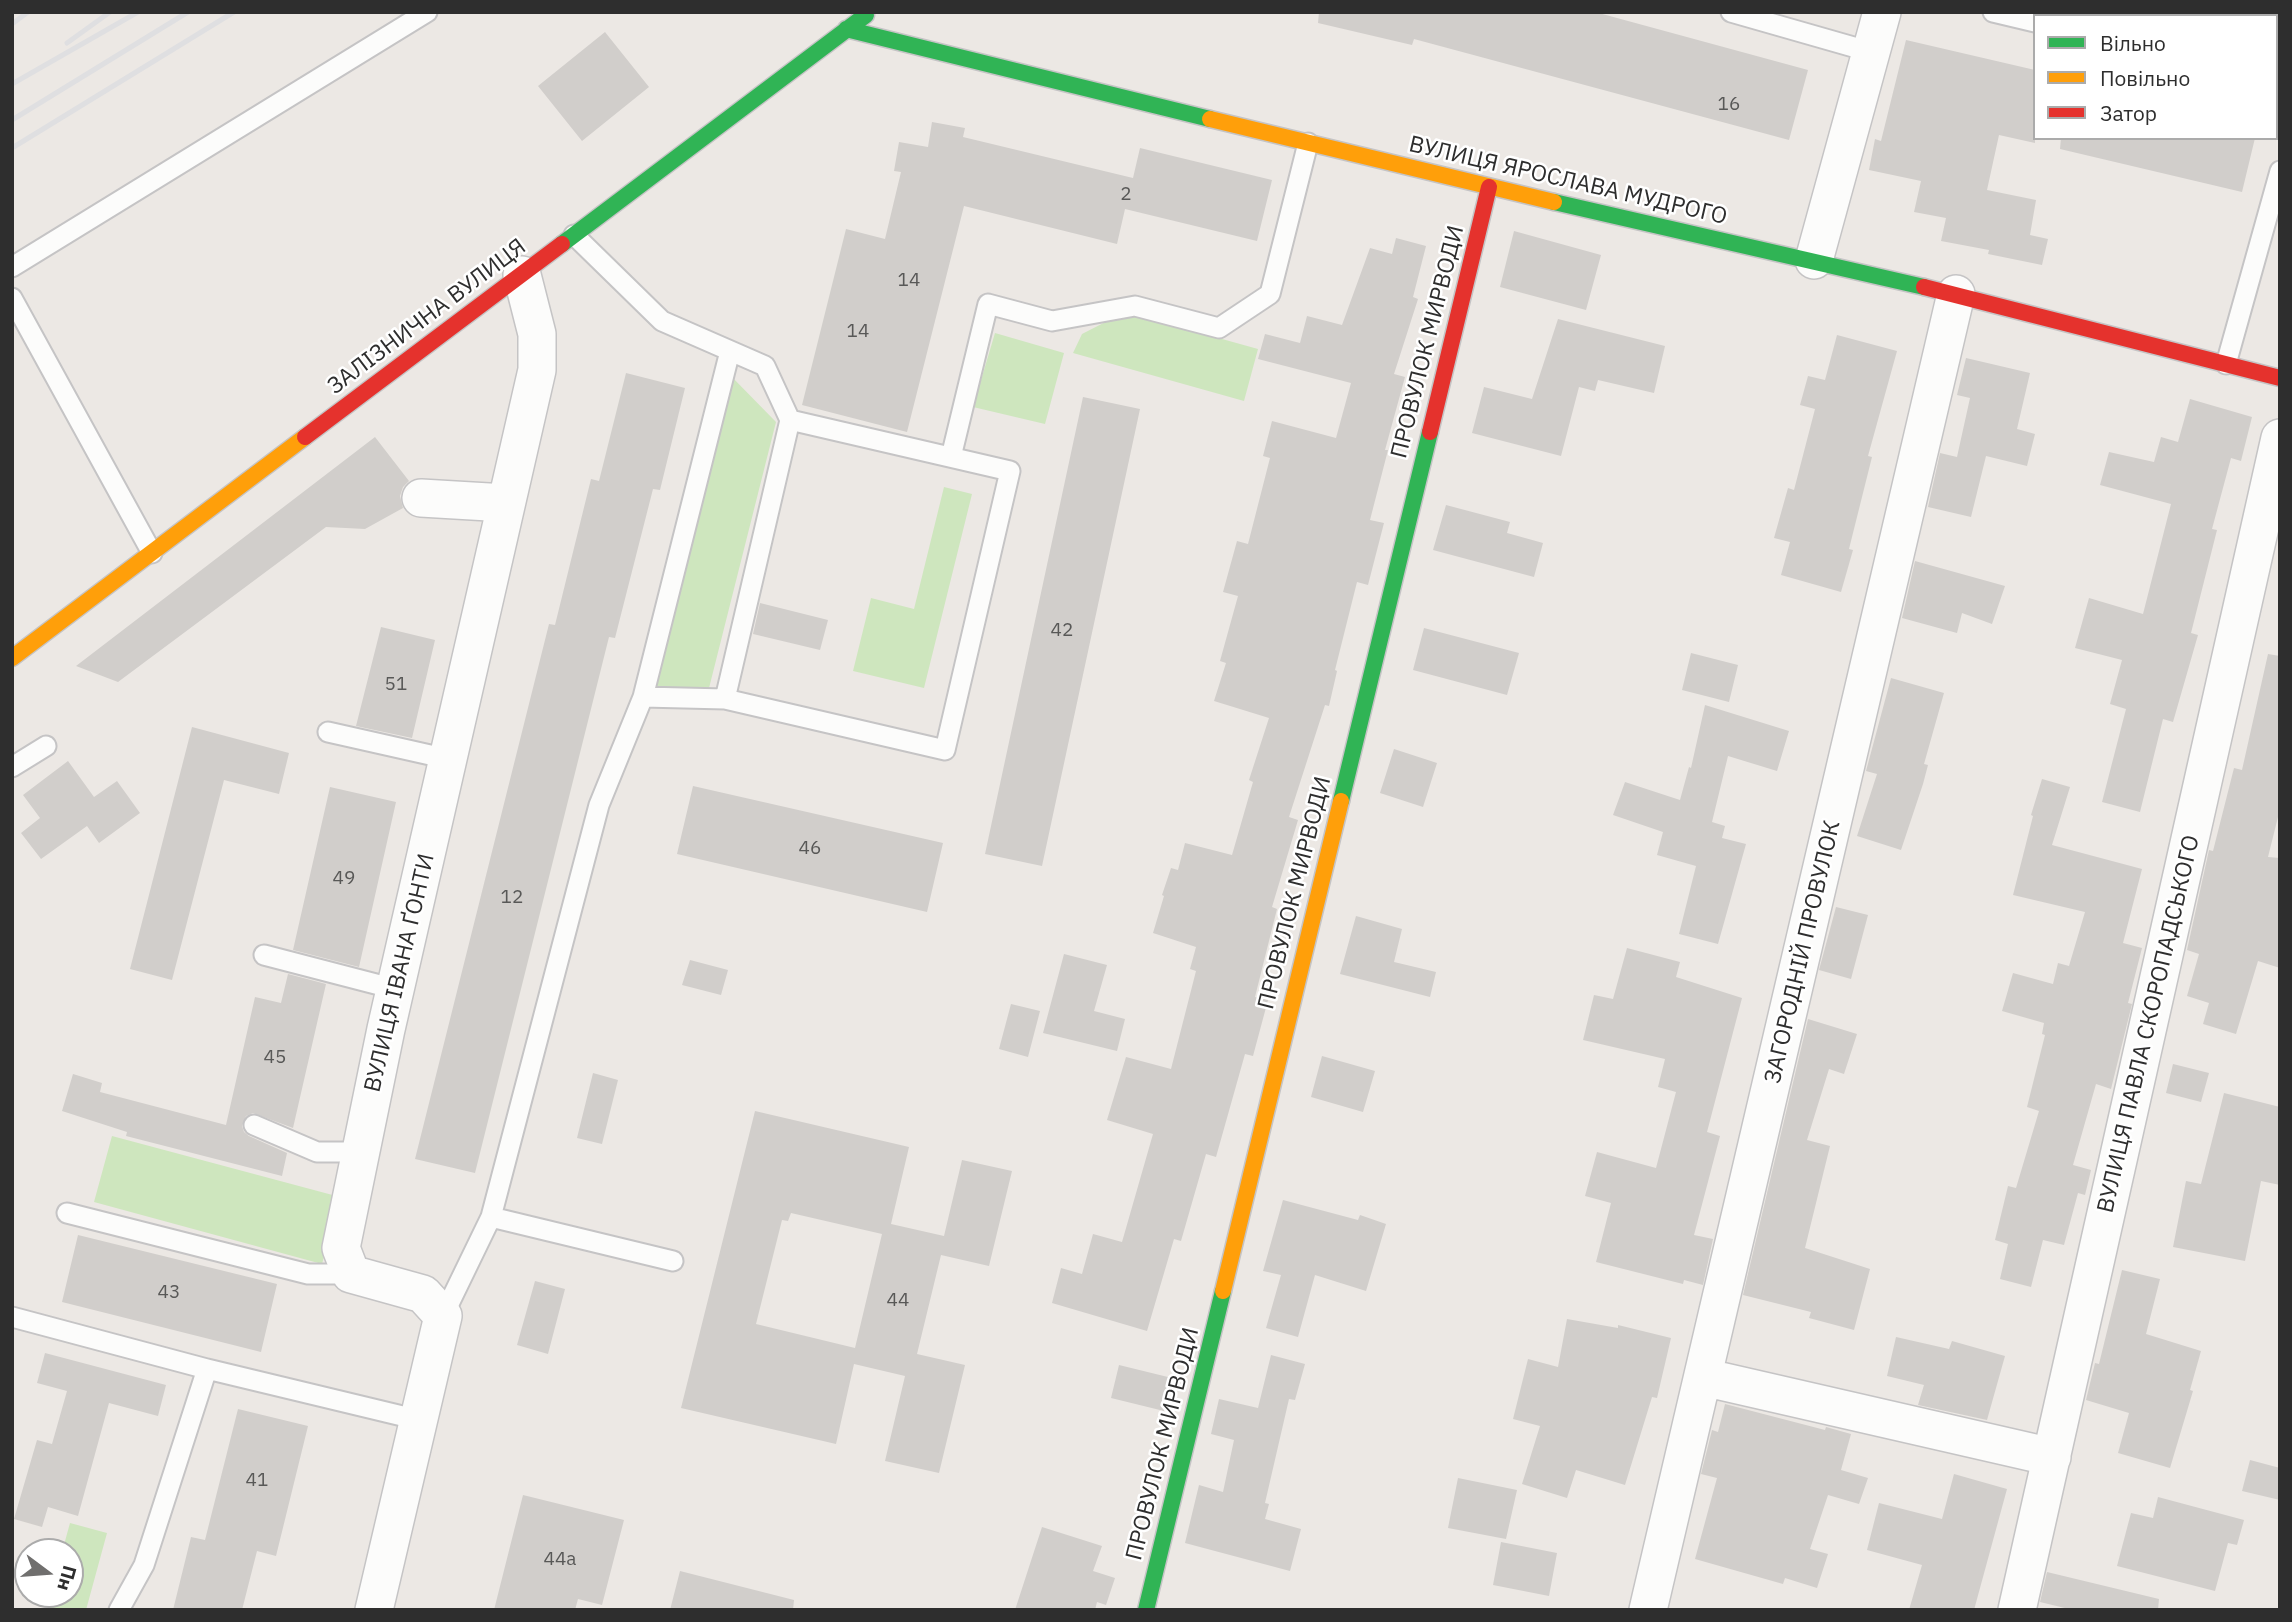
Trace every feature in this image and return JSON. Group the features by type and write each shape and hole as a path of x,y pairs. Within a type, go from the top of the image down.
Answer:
{"street":[{"name":"ЗАЛІЗНИЧНА ВУЛИЦЯ","path":"12,658 869,12"},
{"path":"1814,261 1882,12"},
{"name":"ВУЛИЦЯ ЯРОСЛАВА МУДРОГО","path":"846,29 1489,187 1956,294 2280,377"},
{"name":"ПРОВУЛОК МИРВОДИ","path":"1146,1610 1489,187"},
{"name":"ВУЛИЦЯ ІВАНА ҐОНТИ","path":"351,1274 341,1248 360,1152 537,370 537,334 522,275"},
{"name":"ЗАГОРОДНІЙ ПРОВУЛОК","path":"1648,1610 1956,294"},
{"name":"ВУЛИЦЯ ПАВЛА СКОРОПАДСЬКОГО","path":"2017,1610 2280,438"},
{"path":"421,498 506,503"},
{"path":"351,1274 423,1294 443,1317 374,1610"},
{"path":"1703,1377 2052,1457"}],"lane":[{"path":"12,267 427,12"},
{"path":"1731,12 1871,52"},
{"path":"1993,12 2033,22"},
{"path":"951,457 988,304 1052,321 1135,306 1219,328 1270,294 1308,143"},
{"path":"2226,364 2280,172"},
{"path":"574,235 662,321 765,366 790,420 725,699"},
{"path":"12,298 152,553"},
{"path":"443,1317 491,1217 599,805 643,697 730,351"},
{"path":"643,697 725,699 945,750 1010,471 790,420"},
{"path":"328,732 448,759"},
{"path":"12,767 46,746"},
{"path":"264,955 395,989"},
{"path":"254,1125 317,1152 360,1152"},
{"path":"66,1213 308,1275 351,1274"},
{"path":"491,1217 673,1261"},
{"path":"12,1317 207,1369 419,1420"},
{"path":"119,1610 144,1565 207,1369"}],"green space":[{"path":"1125,312 1258,349 1244,401 1073,353 1082,334"},
{"path":"995,333 1064,353 1045,424 973,407"},
{"path":"730,375 776,422 705,704 648,693"},
{"path":"944,487 972,494 924,688 853,671 871,598 914,609"},
{"path":"112,1136 340,1197 322,1264 94,1202"},
{"path":"70,1523 107,1533 86,1610 47,1610 84,1608 84,1538 66,1538"}],"building":[{"path":"1319,12 1595,12 1808,70 1789,140 1414,39 1412,45 1318,23"},
{"path":"605,32 649,87 582,141 538,86"},
{"path":"1906,40 2033,70 2035,143 1999,135 1987,190 2036,200 2030,235 2048,239 2042,265 1988,254 1989,250 1941,241 1946,218 1914,212 1921,181 1869,170 1875,139 1881,141"},
{"path":"932,122 965,128 963,137 1133,178 1140,148 1272,180 1257,241 1125,209 1117,244 964,206 907,432 802,405 846,229 885,239 901,172 894,171 899,142 928,147"},
{"path":"2061,140 2255,140 2242,192 2060,149"},
{"path":"1514,231 1601,255 1586,310 1500,287"},
{"path":"1396,238 1426,246 1413,297 1418,299 1394,374 1405,377 1370,520 1384,523 1368,585 1357,582 1329,706 1325,705 1289,817 1298,820 1272,907 1277,909 1255,997 1268,1000 1253,1056 1245,1054 1216,1157 1206,1154 1181,1241 1174,1239 1147,1331 1052,1303 1061,1268 1082,1274 1093,1234 1122,1242 1153,1134 1107,1120 1126,1057 1171,1069 1196,971 1190,969 1196,947 1153,933 1164,896 1162,895 1171,868 1178,870 1185,843 1232,855 1253,782 1249,780 1269,718 1214,701 1226,663 1220,661 1238,596 1223,592 1237,541 1248,544 1270,458 1263,456 1272,421 1336,438 1351,383 1258,359 1265,334 1300,343 1307,316 1342,325 1370,248 1392,254"},
{"path":"1558,319 1665,346 1654,393 1598,380 1595,391 1579,387 1561,456 1472,433 1484,387 1532,399"},
{"path":"1837,335 1897,351 1868,456 1872,457 1849,549 1853,550 1841,592 1781,575 1790,542 1774,538 1788,488 1794,490 1815,409 1800,405 1808,376 1825,380"},
{"path":"1966,358 2030,373 2017,429 2035,434 2027,466 1986,456 1971,517 1928,507 1940,453 1957,457 1970,398 1957,395"},
{"path":"626,373 685,388 660,490 653,489 615,638 609,637 475,1173 415,1159 549,624 555,625 591,479 599,481"},
{"path":"1083,397 1140,409 1042,866 985,854"},
{"path":"2190,399 2252,417 2241,461 2231,458 2212,529 2217,530 2191,633 2198,635 2173,722 2163,719 2140,812 2102,802 2126,709 2110,704 2122,660 2075,648 2089,598 2143,614 2171,504 2100,485 2109,452 2154,462 2161,437 2178,442"},
{"path":"375,437 409,481 400,496 403,508 365,529 326,527 118,682 76,666"},
{"path":"1446,505 1510,522 1507,533 1543,543 1534,577 1433,550"},
{"path":"1915,561 2005,586 1992,624 1962,613 1957,633 1902,618"},
{"path":"760,603 828,620 820,650 753,634"},
{"path":"381,627 435,640 412,738 356,726"},
{"path":"1424,628 1519,653 1507,695 1413,670"},
{"path":"1691,653 1738,665 1729,702 1682,690"},
{"path":"2268,654 2280,656 2280,809 2268,857 2280,858 2280,968 2258,961 2236,1034 2203,1024 2209,1003 2187,996 2199,954 2187,950 2209,850 2213,851 2234,768 2242,770"},
{"path":"1891,678 1944,693 1924,764 1928,765 1923,784 1901,850 1857,836 1877,774 1866,771"},
{"path":"1705,705 1789,731 1777,771 1728,756 1712,822 1725,826 1722,838 1746,844 1718,944 1679,934 1696,866 1657,855 1663,832 1613,815 1625,782 1680,800 1689,767 1691,768"},
{"path":"192,727 289,753 279,794 224,780 172,980 130,969"},
{"path":"1394,749 1437,763 1423,807 1380,793"},
{"path":"68,761 94,797 117,781 140,813 99,843 87,826 41,859 21,833 40,818 23,795"},
{"path":"2042,779 2070,787 2052,845 2142,869 2123,943 2142,948 2128,1003 2132,1004 2111,1089 2096,1084 2073,1165 2091,1170 2085,1195 2078,1193 2064,1245 2043,1240 2031,1287 2000,1279 2008,1244 1995,1240 2008,1186 2016,1188 2039,1111 2027,1107 2045,1035 2042,1034 2044,1023 2002,1011 2013,973 2053,984 2058,963 2069,966 2085,912 2013,895"},
{"path":"693,786 943,843 927,912 677,854"},
{"path":"330,787 396,802 359,967 293,950"},
{"path":"1836,907 1868,915 1851,979 1819,970"},
{"path":"1356,916 1402,929 1394,962 1436,972 1430,997 1340,974"},
{"path":"1627,948 1680,962 1676,977 1742,998 1707,1132 1720,1136 1694,1235 1713,1239 1703,1285 1684,1280 1683,1284 1596,1262 1611,1203 1585,1196 1597,1152 1656,1168 1676,1092 1658,1087 1665,1059 1583,1040 1594,995 1613,999"},
{"path":"1064,954 1107,965 1094,1011 1125,1019 1117,1051 1043,1033"},
{"path":"690,960 728,970 721,995 682,985"},
{"path":"288,974 326,984 293,1128 253,1113 246,1116 242,1126 249,1136 287,1153 282,1176 126,1136 127,1132 62,1111 73,1074 102,1083 100,1092 226,1125 255,997 281,1003"},
{"path":"1011,1004 1040,1011 1028,1057 999,1049"},
{"path":"1808,1019 1857,1034 1844,1074 1829,1069 1807,1140 1830,1146 1805,1248 1870,1269 1854,1330 1809,1318 1811,1312 1743,1295"},
{"path":"1322,1056 1375,1071 1363,1112 1311,1097"},
{"path":"2173,1064 2209,1073 2201,1102 2166,1093"},
{"path":"593,1073 618,1080 602,1144 577,1138"},
{"path":"2224,1093 2280,1107 2280,1185 2261,1181 2245,1261 2173,1247 2186,1181 2201,1184"},
{"path":"755,1111 909,1147 891,1224 944,1236 962,1160 1012,1171 989,1266 941,1255 917,1354 965,1365 939,1473 885,1461 905,1376 854,1364 836,1444 681,1408","holes":["791,1213 882,1234 855,1348 756,1324 782,1220 788,1221"]},
{"path":"1283,1200 1358,1220 1360,1215 1386,1224 1366,1291 1315,1275 1298,1337 1266,1328 1281,1275 1263,1271"},
{"path":"78,1235 277,1284 261,1352 62,1302"},
{"path":"2122,1270 2160,1279 2146,1334 2201,1351 2190,1390 2193,1391 2170,1468 2118,1453 2129,1413 2086,1400 2095,1363 2099,1364"},
{"path":"535,1281 565,1289 548,1354 517,1345"},
{"path":"1567,1319 1618,1328 1618,1325 1671,1338 1657,1398 1652,1397 1625,1485 1576,1470 1567,1498 1522,1484 1540,1426 1513,1419 1528,1359 1558,1367"},
{"path":"1896,1337 1949,1349 1952,1341 2005,1356 1987,1420 1918,1405 1924,1385 1887,1376"},
{"path":"45,1353 166,1385 158,1416 109,1403 78,1516 48,1507 42,1527 14,1519 37,1440 52,1444 67,1391 37,1383"},
{"path":"1271,1355 1305,1364 1295,1400 1289,1399 1265,1503 1269,1504 1265,1519 1301,1529 1290,1571 1185,1543 1199,1485 1223,1492 1234,1440 1211,1434 1219,1399 1258,1408"},
{"path":"1119,1365 1172,1378 1164,1411 1111,1398"},
{"path":"1725,1404 1825,1430 1826,1427 1851,1434 1841,1470 1868,1478 1859,1504 1828,1495 1810,1549 1828,1554 1817,1588 1785,1578 1783,1584 1695,1559 1717,1478 1701,1474 1712,1430 1718,1432"},
{"path":"238,1409 308,1426 276,1556 257,1551 242,1610 173,1610 191,1537 205,1540"},
{"path":"2250,1460 2280,1468 2280,1500 2242,1491"},
{"path":"1954,1474 2007,1489 1974,1610 1909,1610 1922,1565 1867,1550 1879,1503 1942,1519"},
{"path":"1458,1478 1517,1490 1506,1539 1448,1528"},
{"path":"523,1495 624,1520 602,1605 578,1599 575,1610 494,1610"},
{"path":"2158,1497 2244,1520 2237,1545 2228,1543 2215,1591 2117,1566 2131,1513 2153,1518"},
{"path":"1042,1527 1102,1546 1093,1571 1115,1578 1106,1605 1097,1602 1095,1610 1015,1610"},
{"path":"1501,1542 1557,1553 1549,1596 1493,1585"},
{"path":"680,1571 794,1600 793,1610 670,1610"},
{"path":"2047,1572 2159,1599 2158,1610 2073,1610 2040,1602"}],"railway":[{"path":"12,24 28,12"},
{"path":"67,43 110,12"},
{"path":"12,84 138,12"},
{"path":"12,120 188,12"},
{"path":"12,148 234,12"}],"traffic: fast":[{"path":"562,244 866,15"},
{"path":"846,29 1210,119"},
{"path":"1554,202 1924,287"},
{"path":"1341,801 1430,432"},
{"path":"1146,1610 1223,1291"}],"traffic: slow":[{"path":"1210,119 1554,202"},
{"path":"12,658 305,437"},
{"path":"1223,1291 1341,801"}],"traffic: jam":[{"path":"1430,432 1489,187"},
{"path":"305,437 562,244"},
{"path":"1924,287 2280,378"}]}
